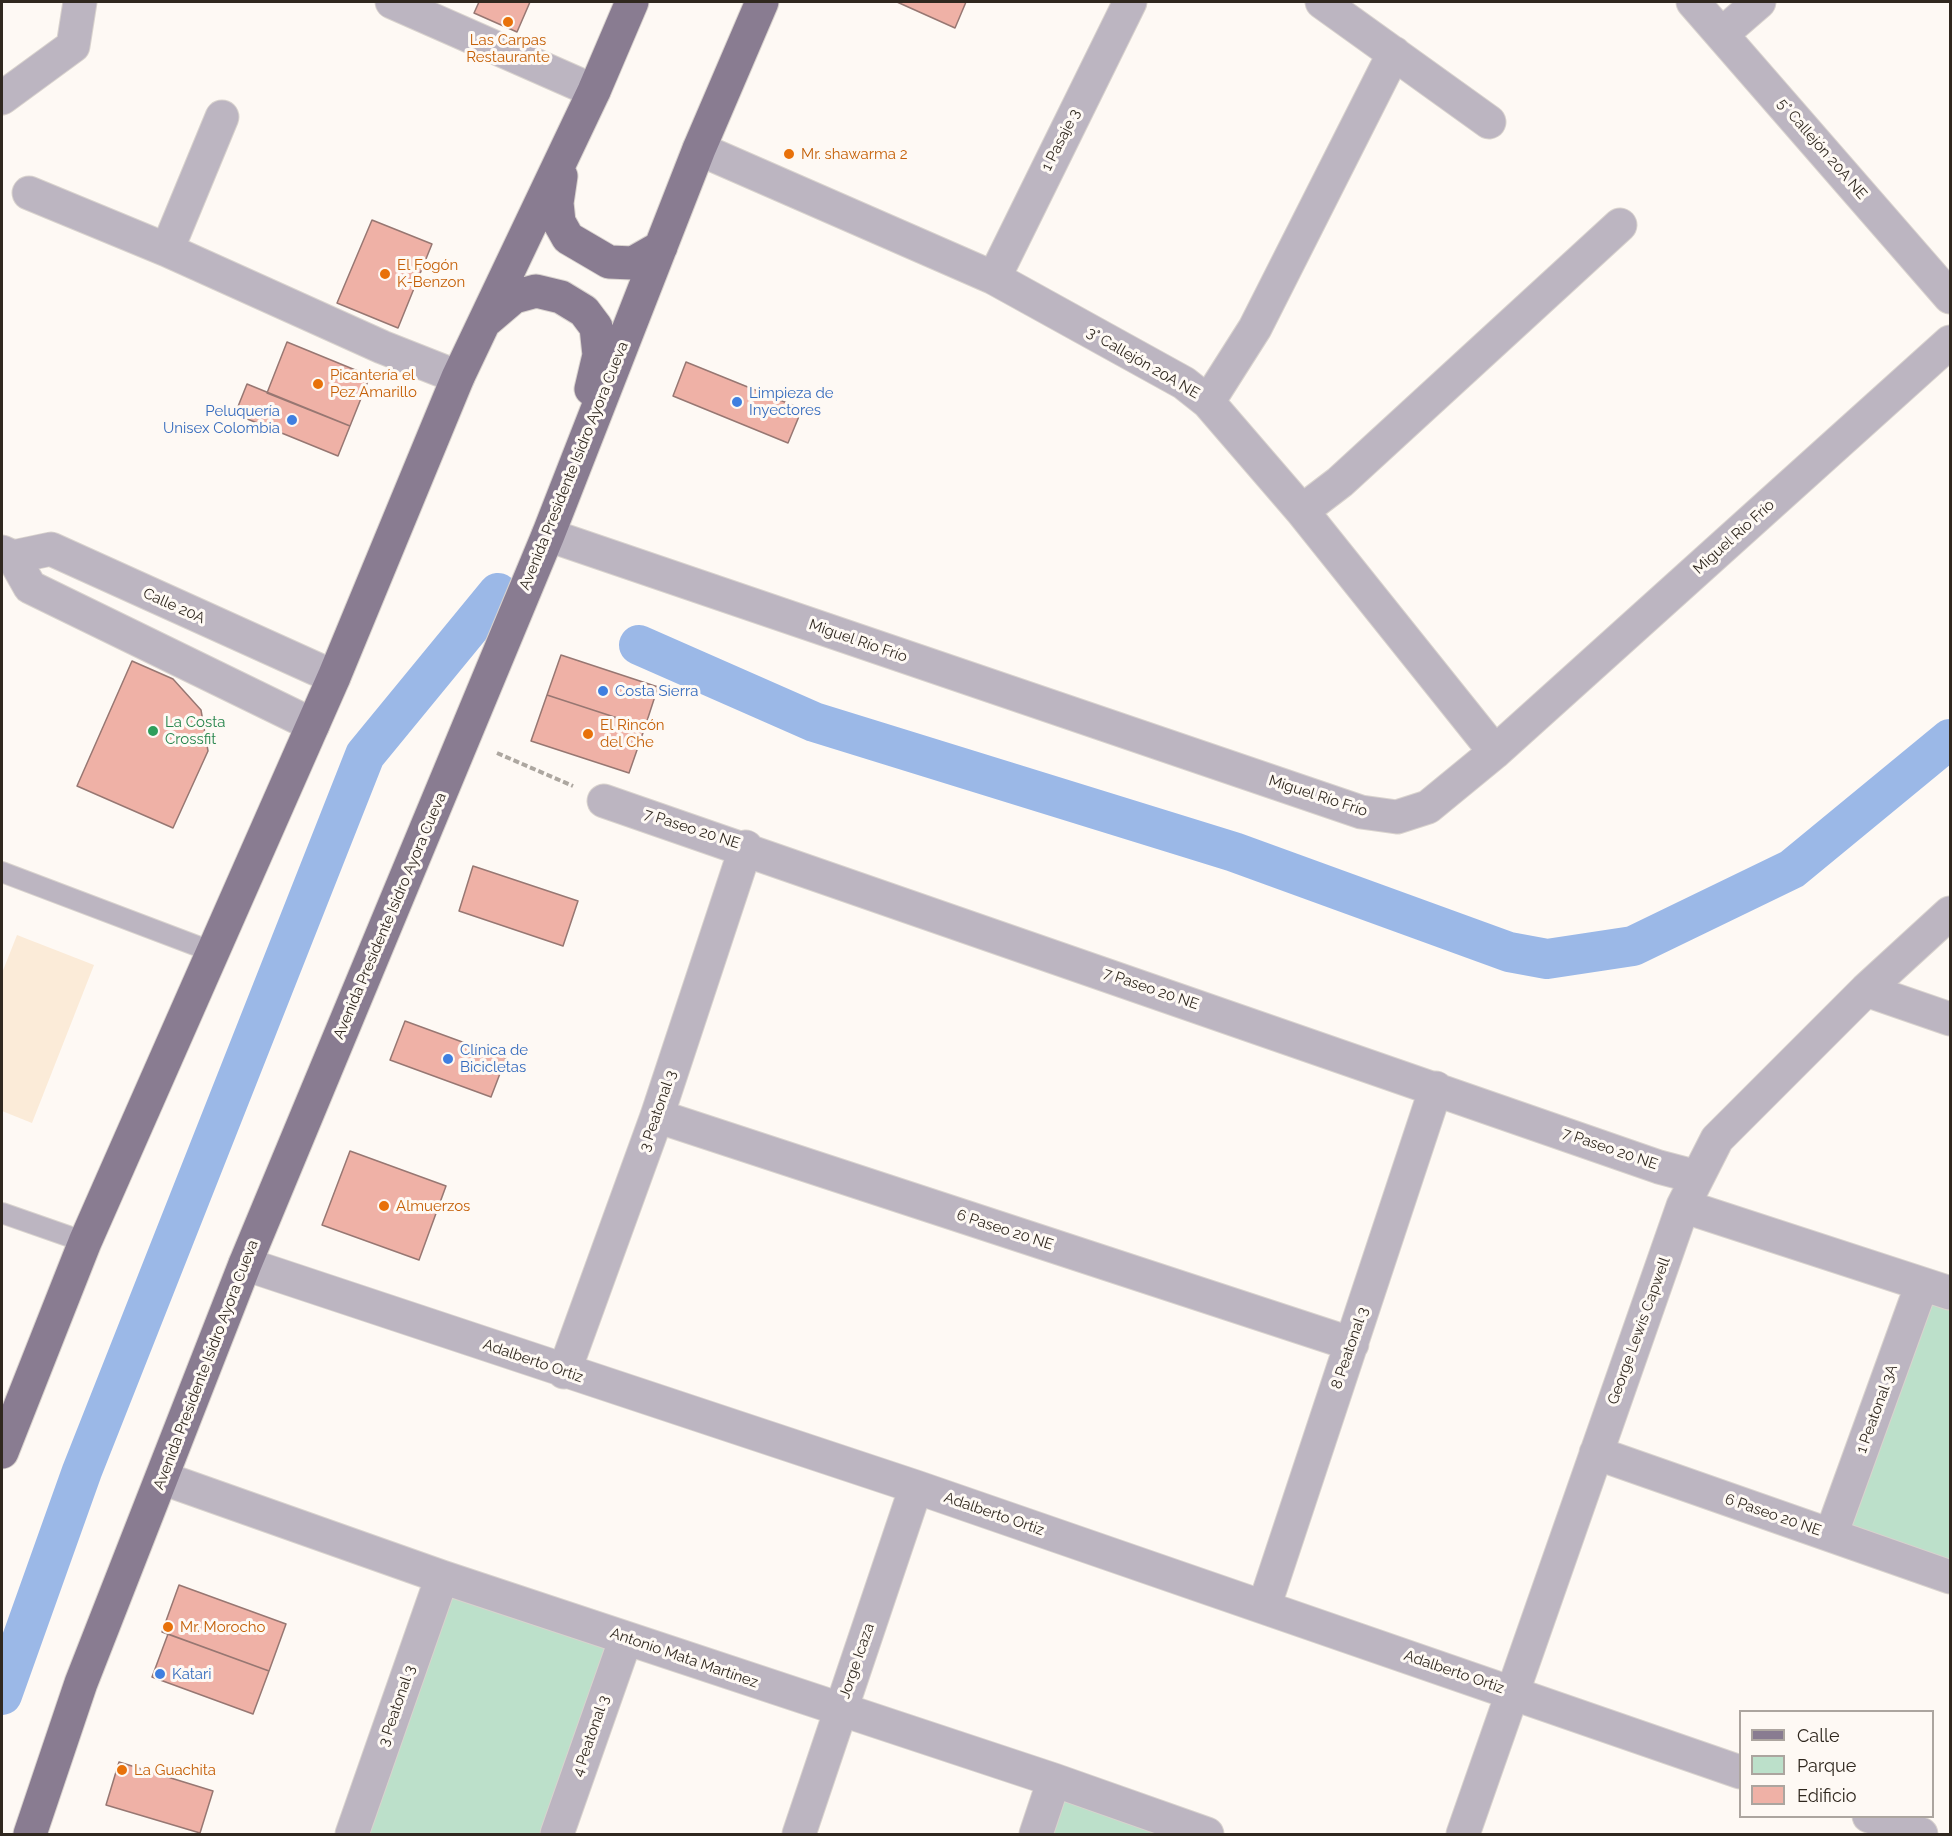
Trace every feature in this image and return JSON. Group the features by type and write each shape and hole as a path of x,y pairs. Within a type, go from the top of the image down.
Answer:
{"main road":[{"path":"2,1452 85,1242 334,677 458,377 564,156 632,2"},
{"name":"Avenida Presidente Isidro Ayora Cueva","path":"30,1834 81,1683 245,1264 548,535 699,149 762,2"},
{"path":"564,156 557,203 559,222 568,238 609,262 633,263 661,247"},
{"path":"483,323 514,297 536,291 561,297 584,311 596,327 599,355 571,476"}],"street":[{"path":"2,98 73,46 80,2"},
{"path":"392,2 594,91"},
{"name":"1 Pasaje 3","path":"994,278 1130,2"},
{"path":"1322,2 1489,122"},
{"name":"5° Callejón 20A NE","path":"1693,2 1950,297"},
{"path":"1722,34 1759,2"},
{"path":"1208,402 1255,328 1394,53"},
{"path":"167,250 222,117"},
{"name":"3° Callejón 20A NE","path":"699,149 994,278 1184,383 1208,402 1302,511 1495,752"},
{"path":"29,193 167,250 382,347 458,377"},
{"path":"1302,511 1340,482 1620,225"},
{"name":"Miguel Río Frío","path":"548,535 1361,812 1397,818 1428,807 1495,752 1950,342"},
{"name":"Calle 20A","path":"313,725 30,586 7,554 51,549 334,677"},
{"name":"7 Paseo 20 NE","path":"604,801 746,847 1659,1167 1697,1177"},
{"name":"3 Peatonal 3","path":"564,1372 657,1116 746,847"},
{"name":"George Lewis Capwell","path":"1463,1834 1683,1206 1717,1139 1866,990 1950,913"},
{"path":"1866,990 1950,1019"},
{"name":"8 Peatonal 3","path":"1264,1608 1436,1088"},
{"name":"6 Paseo 20 NE","path":"657,1116 1352,1344"},
{"path":"1683,1206 1936,1288"},
{"name":"Adalberto Ortiz","path":"245,1264 564,1372 916,1487 1739,1772"},
{"name":"1 Peatonal 3A","path":"1831,1535 1936,1288"},
{"name":"6 Paseo 20 NE","path":"1596,1453 1950,1577"},
{"name":"Antonio Mata Martínez","path":"162,1479 442,1577 840,1711 1054,1780 1203,1834"},
{"name":"Jorge Icaza","path":"799,1834 916,1487"},
{"name":"3 Peatonal 3","path":"352,1834 442,1577"},
{"name":"4 Peatonal 3","path":"557,1834 626,1638"},
{"path":"1036,1834 1054,1780"},
{"path":"1875,1818 1921,1834"}],"lane":[{"path":"2,872 213,952"},
{"path":"2,1213 85,1242"}],"path":[{"path":"464,738 604,801"}],"shaded area":[{"path":"17,935 94,965 32,1123 2,1111 2,973"}],"green space":[{"path":"1922,1284 1950,1293 1950,1577 1831,1535"},
{"path":"442,1577 626,1638 557,1834 352,1834"},
{"path":"1054,1780 1201,1834 1036,1834"}],"building":[{"name":"Las Carpas Restaurante","path":"479,2 530,2 517,32 474,13"},
{"path":"897,2 966,2 955,28"},
{"name":"El Fogón K-Benzon","path":"372,220 432,244 398,328 337,303"},
{"name":"Picantería el Pez Amarillo","path":"287,342 370,376 350,426 267,393"},
{"name":"Limpieza de Inyectores","path":"686,362 802,409 788,443 673,396"},
{"name":"Peluquería Unisex Colombia","path":"247,384 350,426 338,456 235,414"},
{"name":"Costa Sierra","path":"561,655 658,687 645,727 547,695"},
{"name":"La Costa Crossfit","path":"132,661 173,679 201,710 208,751 173,828 77,786"},
{"name":"El Rincón del Che","path":"547,695 645,727 629,773 531,741"},
{"path":"473,866 578,901 563,946 459,911"},
{"name":"Clínica de Bicicletas","path":"405,1021 506,1058 491,1097 390,1060"},
{"name":"Almuerzos","path":"350,1151 446,1186 419,1260 322,1225"},
{"path":"179,1585 286,1624 269,1671 162,1632"},
{"path":"168,1634 269,1671 253,1714 152,1677"},
{"path":"119,1762 213,1791 200,1833 106,1805"}],"waterway":[{"path":"2,1695 82,1471 365,755 498,593"},
{"path":"639,645 814,722 1234,852 1509,952 1547,959 1633,946 1792,869 1950,739"}],"place":[{"name":"Las Carpas Restaurante","path":"508,22"},
{"name":"Mr. shawarma 2","path":"789,154"},
{"name":"El Fogón K-Benzon","path":"385,274"},
{"name":"Picantería el Pez Amarillo","path":"318,384"},
{"name":"Limpieza de Inyectores","path":"737,402"},
{"name":"Peluquería Unisex Colombia","path":"292,420"},
{"name":"Costa Sierra","path":"603,691"},
{"name":"La Costa Crossfit","path":"153,731"},
{"name":"El Rincón del Che","path":"588,734"},
{"name":"Clínica de Bicicletas","path":"448,1059"},
{"name":"Almuerzos","path":"384,1206"},
{"name":"Mr. Morocho","path":"168,1627"},
{"name":"Katari","path":"160,1674"},
{"name":"La Guachita","path":"122,1770"}]}
